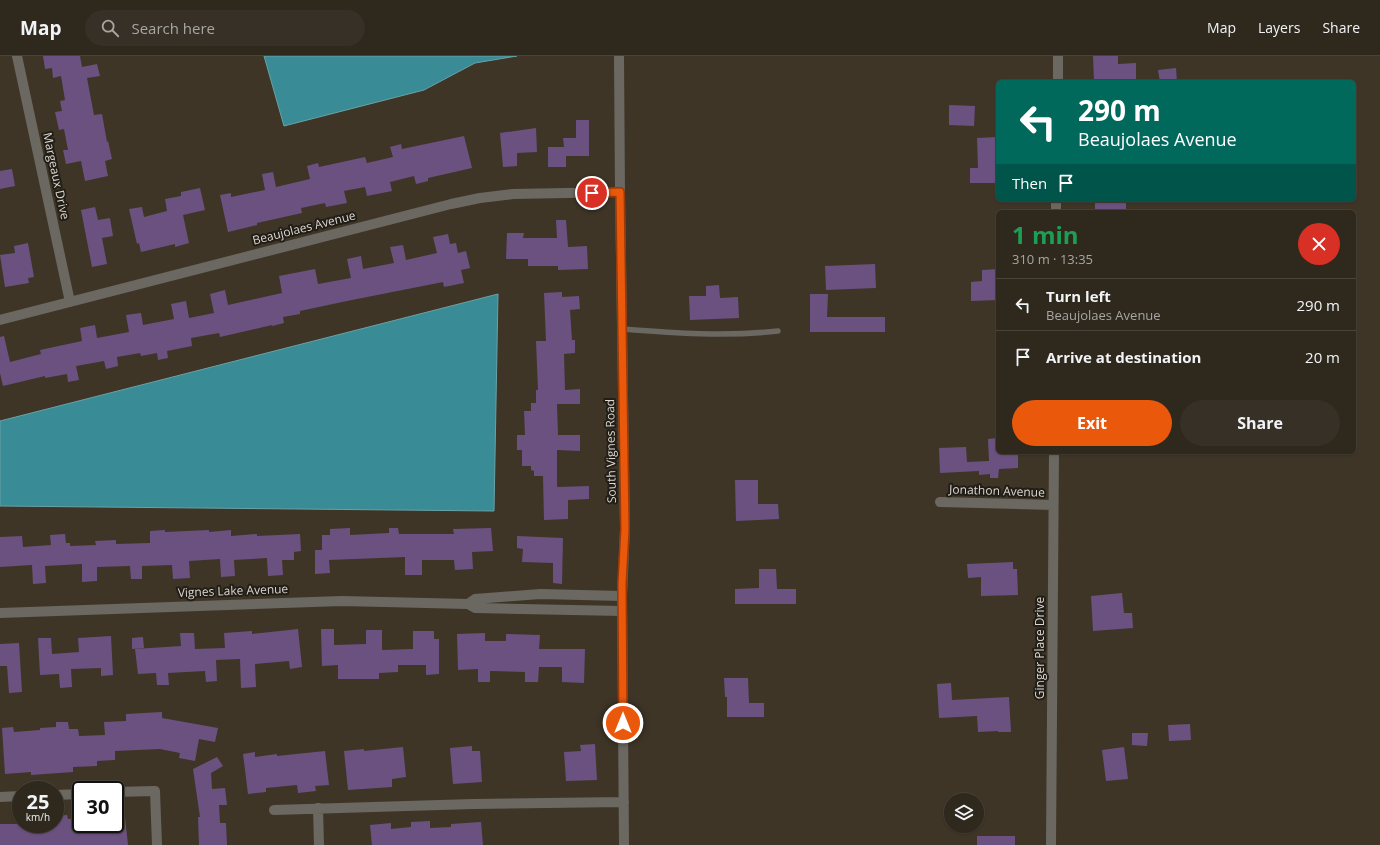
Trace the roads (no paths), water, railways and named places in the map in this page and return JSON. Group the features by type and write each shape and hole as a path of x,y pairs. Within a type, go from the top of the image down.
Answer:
{"street":[{"name":"Margeaux Drive","path":"17,56 70,302"},
{"name":"South Vignes Road","path":"619,56 625,529 622,596 624,845"},
{"path":"1058,56 1058,80"},
{"name":"Beaujolaes Avenue","path":"0,320 451,204 480,198 523,193 620,192"},
{"name":"Ginger Place Drive","path":"1051,845 1054,454"},
{"name":"Jonathon Avenue","path":"940,502 1053,505"},
{"name":"Vignes Lake Avenue","path":"468,604 475,599 540,594 622,596"},
{"name":"Vignes Lake Avenue","path":"0,613 342,601 468,604 475,608 622,611"},
{"path":"124,792 155,790 157,845"},
{"path":"0,797 12,796"},
{"path":"274,810 473,804 624,802"},
{"path":"318,808 319,845"}],"lane":[{"path":"622,329 707,334 778,331"}],"water":[{"path":"264,56 517,56 475,63 424,90 284,126"},
{"path":"498,294 494,511 0,506 0,421"}]}
